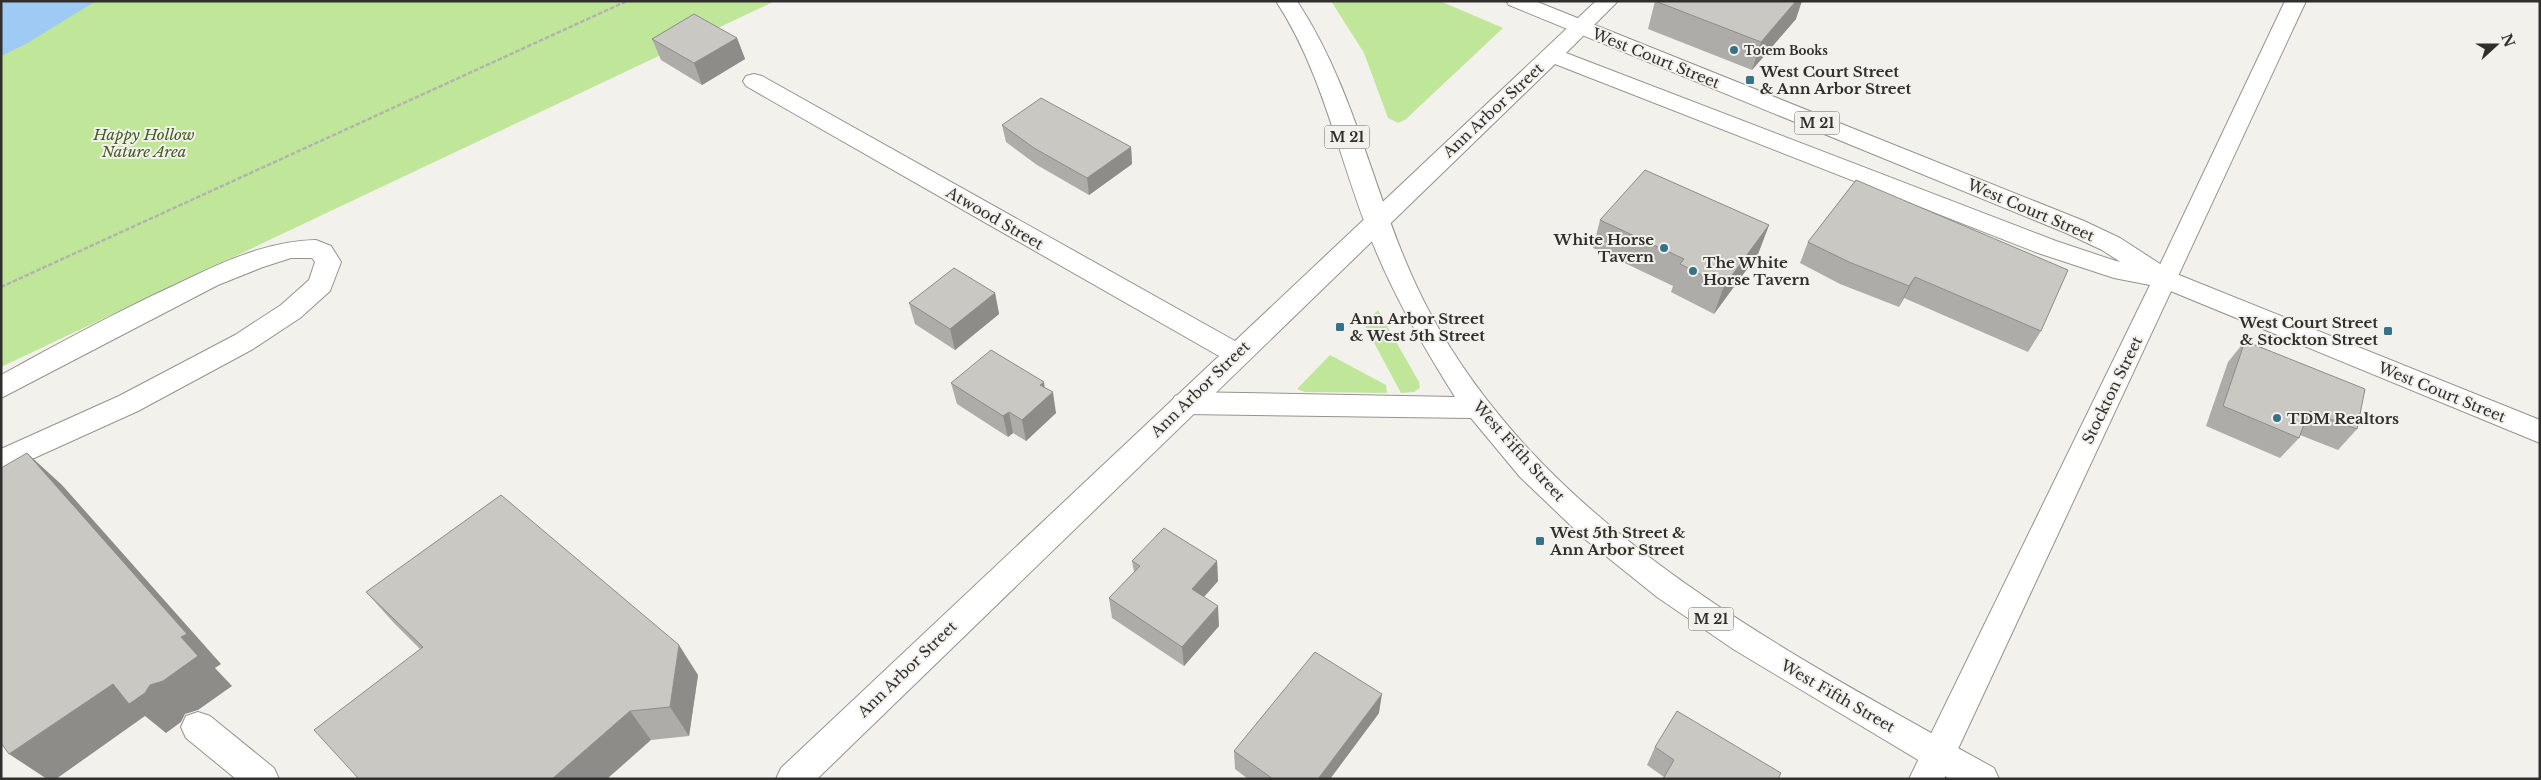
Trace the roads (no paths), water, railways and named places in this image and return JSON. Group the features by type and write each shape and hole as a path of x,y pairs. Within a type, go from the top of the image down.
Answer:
{"street":[{"name":"West Fifth Street","path":"1286,1 1318,53 1376,221 1396,272 1421,321 1440,354 1479,408 1526,464 1570,508 1670,590 1932,766 1982,779"},
{"name":"West Court Street","path":"1516,1 2075,227 2111,244 2165,279 2540,432"},
{"name":"Ann Arbor Street","path":"793,779 1236,354 1608,1"},
{"name":"Stockton Street","path":"1932,766 2296,1"},
{"path":"1552,55 2047,247 2114,269 2165,279"},
{"name":"Atwood Street","path":"754,80 1236,354"},
{"path":"1,388 165,301 247,263 302,248 314,249 323,253 330,265 328,273 308,297 270,327 247,341 165,385 1,462"},
{"path":"1185,404 1479,408"},
{"path":"198,727 262,779"}],"water":[{"path":"6,1 96,1 26,44 1,56 1,4"}],"place":[{"name":"Totem Books","path":"1734,50"},
{"name":"West Court Street & Ann Arbor Street","path":"1750,80"},
{"name":"White Horse Tavern","path":"1664,248"},
{"name":"The White Horse Tavern","path":"1693,271"},
{"name":"Ann Arbor Street & West 5th Street","path":"1340,327"},
{"name":"West Court Street & Stockton Street","path":"2388,331"},
{"name":"TDM Realtors","path":"2277,418"},
{"name":"West 5th Street & Ann Arbor Street","path":"1540,541"}],"park label":[{"name":"Happy Hollow Nature Area","path":"144,142"}]}
